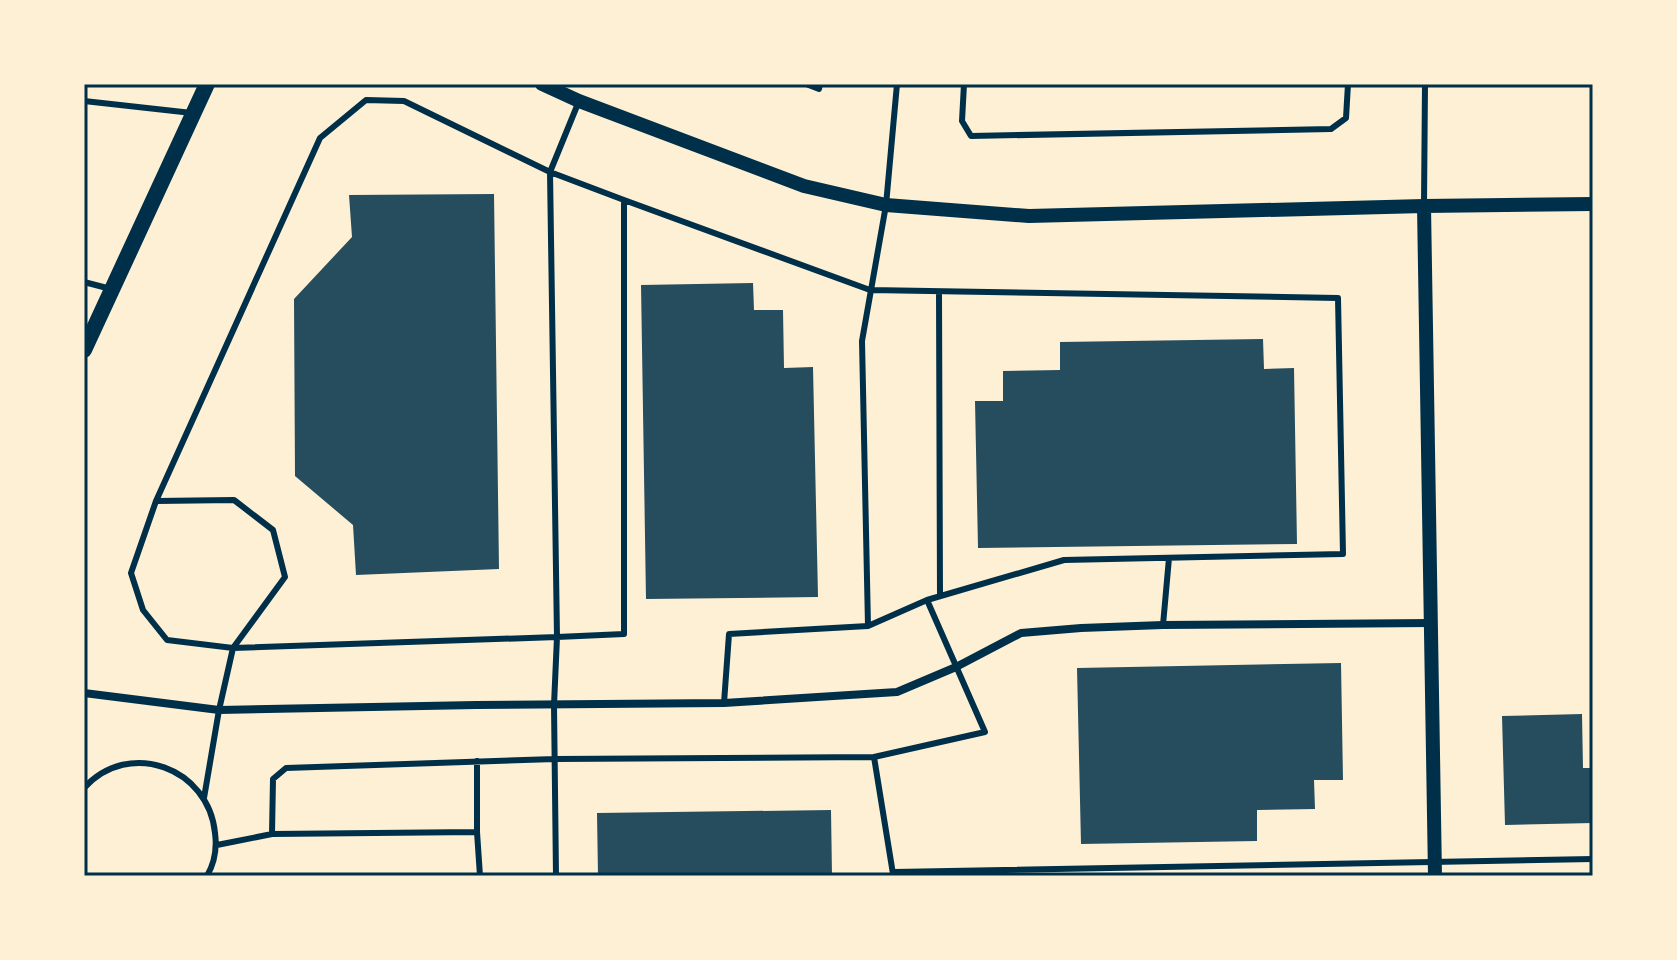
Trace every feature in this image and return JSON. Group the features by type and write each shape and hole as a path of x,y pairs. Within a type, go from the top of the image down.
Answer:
{"main road":[{"path":"84,350 207,84"}],"street":[{"path":"542,84 579,101 804,186 886,205 1029,216 1593,204"},
{"path":"1424,206 1434,869"},
{"path":"84,693 219,710 724,703 897,692 956,667 1021,633 1163,625 1432,623"}],"lane":[{"path":"806,84 819,89 820,84"},
{"path":"868,626 862,341 886,205 897,84"},
{"path":"964,84 962,121 971,136 1331,129 1346,118 1348,84"},
{"path":"1424,206 1425,84"},
{"path":"624,200 624,634 233,648 167,640 143,610 131,573 156,501 320,138 366,100 404,101 550,172 870,290 1338,298 1343,554 1064,560 927,600 868,626 729,634 724,703"},
{"path":"84,101 193,113"},
{"path":"556,876 554,705 557,637 550,172 579,101"},
{"path":"84,282 111,289"},
{"path":"939,292 940,596"},
{"path":"156,501 234,500 273,530 285,577 233,648 204,798"},
{"path":"1163,625 1169,558"},
{"path":"272,834 273,779 286,768 555,759 874,757 985,732 927,600"},
{"path":"874,757 893,874 1339,864 1434,869 1593,859"},
{"path":"477,761 480,876"},
{"path":"84,788 92,779 115,767 140,763 165,767 187,779 204,798 214,821 217,845 207,876"},
{"path":"217,845 272,834 477,832"},
{"path":"1339,864 1339,876"}],"building":[{"path":"494,194 499,569 356,575 353,525 295,476 294,299 352,237 349,195"},
{"path":"753,283 754,310 783,310 784,368 813,367 818,597 646,599 641,285"},
{"path":"1263,339 1264,369 1294,368 1297,544 978,548 975,401 1003,401 1003,371 1060,370 1060,342"},
{"path":"1341,663 1343,780 1314,780 1315,809 1257,810 1257,841 1081,844 1077,668"},
{"path":"1582,714 1583,768 1593,768 1593,823 1505,825 1502,716"},
{"path":"831,810 832,876 598,876 597,813"}]}
